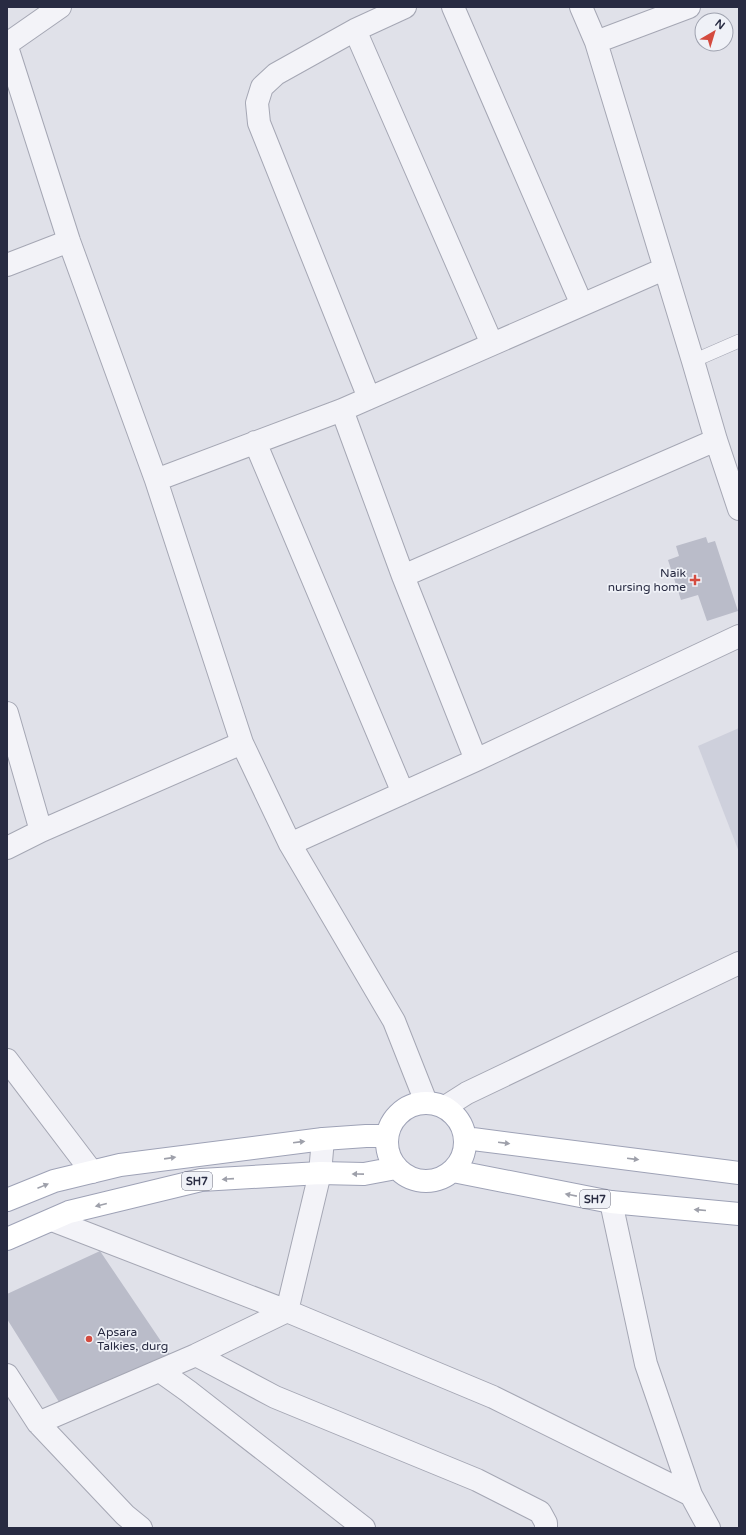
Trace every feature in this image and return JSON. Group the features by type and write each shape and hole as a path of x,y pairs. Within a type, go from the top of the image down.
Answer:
{"main road":[{"path":"436,1104 459,1120 465,1138 463,1156 453,1171 442,1178 430,1181 418,1181 406,1176 396,1168 390,1159 386,1147 386,1136 394,1118 408,1106 436,1104"},
{"name":"SH7","path":"7,1200 54,1182 136,1163 323,1139 386,1136"},
{"path":"465,1138 739,1173"},
{"name":"SH7","path":"7,1239 69,1212 201,1180 320,1173 364,1174 396,1168"},
{"name":"SH7","path":"453,1171 611,1202 739,1214"}],"street":[{"path":"7,44 60,7"},
{"path":"369,398 260,123 257,103 262,87 276,74 356,30 405,7"},
{"path":"453,7 582,305"},
{"path":"581,7 596,42 716,440 739,509"},
{"path":"596,42 689,7"},
{"path":"356,30 492,344"},
{"path":"7,47 69,241 156,480 242,743 290,844 394,1021 436,1104 467,1093 739,963"},
{"path":"7,265 69,241"},
{"path":"156,480 342,410 664,269"},
{"path":"342,410 403,576 476,760"},
{"path":"403,576 716,440"},
{"path":"255,442 403,793"},
{"path":"290,844 476,760 739,636"},
{"path":"7,713 41,831"},
{"path":"7,848 41,831 242,743"},
{"path":"7,1060 92,1172"},
{"path":"287,1311 320,1173 323,1139"},
{"path":"611,1202 646,1364 691,1495 709,1528"},
{"path":"52,1220 287,1311 492,1397 691,1495"},
{"path":"38,1423 196,1356 287,1311"},
{"path":"196,1356 275,1397 477,1480 540,1512 546,1524 546,1528"},
{"path":"160,1371 188,1391 364,1528"},
{"path":"7,1375 38,1423 126,1524"}],"lane":[{"path":"693,361 739,341"}],"shaded area":[{"path":"739,728 739,852 698,746"}],"building":[{"path":"706,537 708,543 715,541 738,611 707,621 698,595 681,600 668,560 679,556 676,546"},
{"name":"Apsara Talkies, durg","path":"100,1251 173,1359 64,1410 7,1319 7,1294"}],"place":[{"name":"Naik nursing home","path":"695,580"},
{"name":"Apsara Talkies, durg","path":"89,1339"}]}
